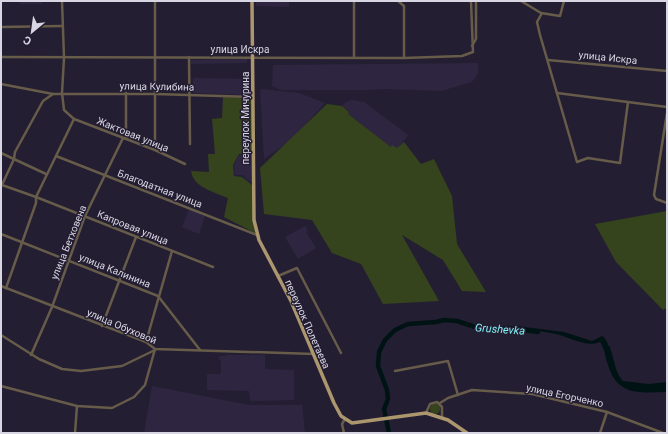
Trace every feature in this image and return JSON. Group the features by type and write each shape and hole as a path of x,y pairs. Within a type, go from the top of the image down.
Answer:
{"main road":[{"name":"переулок Мичурина","path":"252,1 254,220 258,235"},
{"name":"переулок Полетаева","path":"258,235 291,301 334,403 345,420"},
{"path":"345,420 357,423 426,413 442,417 466,433"}],"street":[{"path":"6,288 36,203 36,197 74,119 64,110 62,93 64,58 62,1"},
{"path":"155,1 155,150"},
{"path":"354,1 354,57"},
{"path":"398,1 404,6"},
{"path":"404,1 404,58"},
{"path":"471,1 472,46"},
{"path":"472,46 476,39 476,1"},
{"path":"521,1 542,13 560,16 564,1"},
{"path":"542,13 537,22 577,162 588,158 620,162 628,102"},
{"path":"1,27 63,26"},
{"name":"улица Искра","path":"1,57 404,58 462,56 473,52 472,46"},
{"path":"189,57 190,144"},
{"name":"улица Искра","path":"548,60 667,71"},
{"path":"1,84 53,94"},
{"path":"557,93 667,107"},
{"path":"2,186 14,159 15,152 43,101 53,94"},
{"name":"улица Кулибина","path":"53,94 155,94 253,97"},
{"path":"125,138 126,94"},
{"path":"667,113 654,195 656,199 667,202"},
{"name":"Жактовая улица","path":"74,119 155,150 185,164"},
{"name":"улица Бетховена","path":"31,355 52,307 85,216 125,138"},
{"path":"1,153 46,174"},
{"name":"Благодатная улица","path":"56,156 258,235"},
{"name":"Капровая улица","path":"2,186 36,197 212,267"},
{"name":"улица Калинина","path":"1,234 158,296 201,351"},
{"path":"102,326 136,237"},
{"path":"146,342 172,251"},
{"path":"278,276 297,268 341,353"},
{"name":"улица Обуховой","path":"1,286 52,307 146,342 156,350 314,354"},
{"path":"1,335 31,355 62,368 80,371 122,366 156,350"},
{"path":"1,386 77,406 112,408 134,397 145,385 156,350"},
{"path":"395,371 448,361 458,395"},
{"name":"улица Егорченко","path":"426,413 431,403 436,401 440,403 472,390 532,394 608,412 662,433"},
{"path":"440,403 442,408 442,417"},
{"path":"75,433 77,406"},
{"path":"600,433 608,412"},
{"path":"344,433 342,424 345,420"}],"shaded area":[{"path":"20,1 42,1 42,4 20,4"},
{"path":"256,1 289,1 289,7 256,6"},
{"path":"247,59 247,63 191,64 191,60"},
{"path":"478,63 478,73 472,82 441,91 386,89 281,90 272,86 273,65"},
{"path":"193,78 249,79 249,95 193,93"},
{"path":"260,89 299,93 325,103 291,140 264,159"},
{"path":"352,100 364,102 408,135 397,149 391,147 348,114 349,111 342,106 346,102"},
{"path":"252,153 253,184 242,175 235,175 234,165 239,155"},
{"path":"189,209 205,216 199,234 182,227"},
{"path":"305,226 308,230 306,232 316,248 298,259 285,237"},
{"path":"517,326 564,332 592,341 602,336 608,343 616,369 623,381 649,384 667,382 667,392 639,392 624,387 617,382 612,375 600,342 589,344 556,334 519,329 506,330"},
{"path":"265,355 265,369 294,370 294,400 250,401 249,391 207,390 207,374 221,374 221,360 219,359 219,356"},
{"path":"152,386 249,405 302,405 305,433 144,433"}],"green space":[{"path":"223,97 252,98 252,153 239,154 233,165 234,176 242,177 252,185 255,233 224,217 228,198 200,185 193,177 191,171 209,172 208,154 215,154 212,119 222,118"},
{"path":"327,104 342,106 349,112 348,114 391,147 392,145 397,148 404,142 421,164 434,159 452,196 457,244 486,292 462,291 443,260 402,235 439,301 383,304 361,264 332,253 312,220 264,214 260,168"},
{"path":"667,211 667,308 663,310 616,262 595,224"},
{"path":"435,404 440,409 435,414 430,409"}],"waterway":[{"name":"Grushevka","path":"389,433 384,409 388,399 387,390 378,366 379,352 385,340 395,330 408,324 444,320 457,321 475,327 493,330 508,328 538,332"},
{"name":"Grushevka","path":"608,348 613,366"}]}
